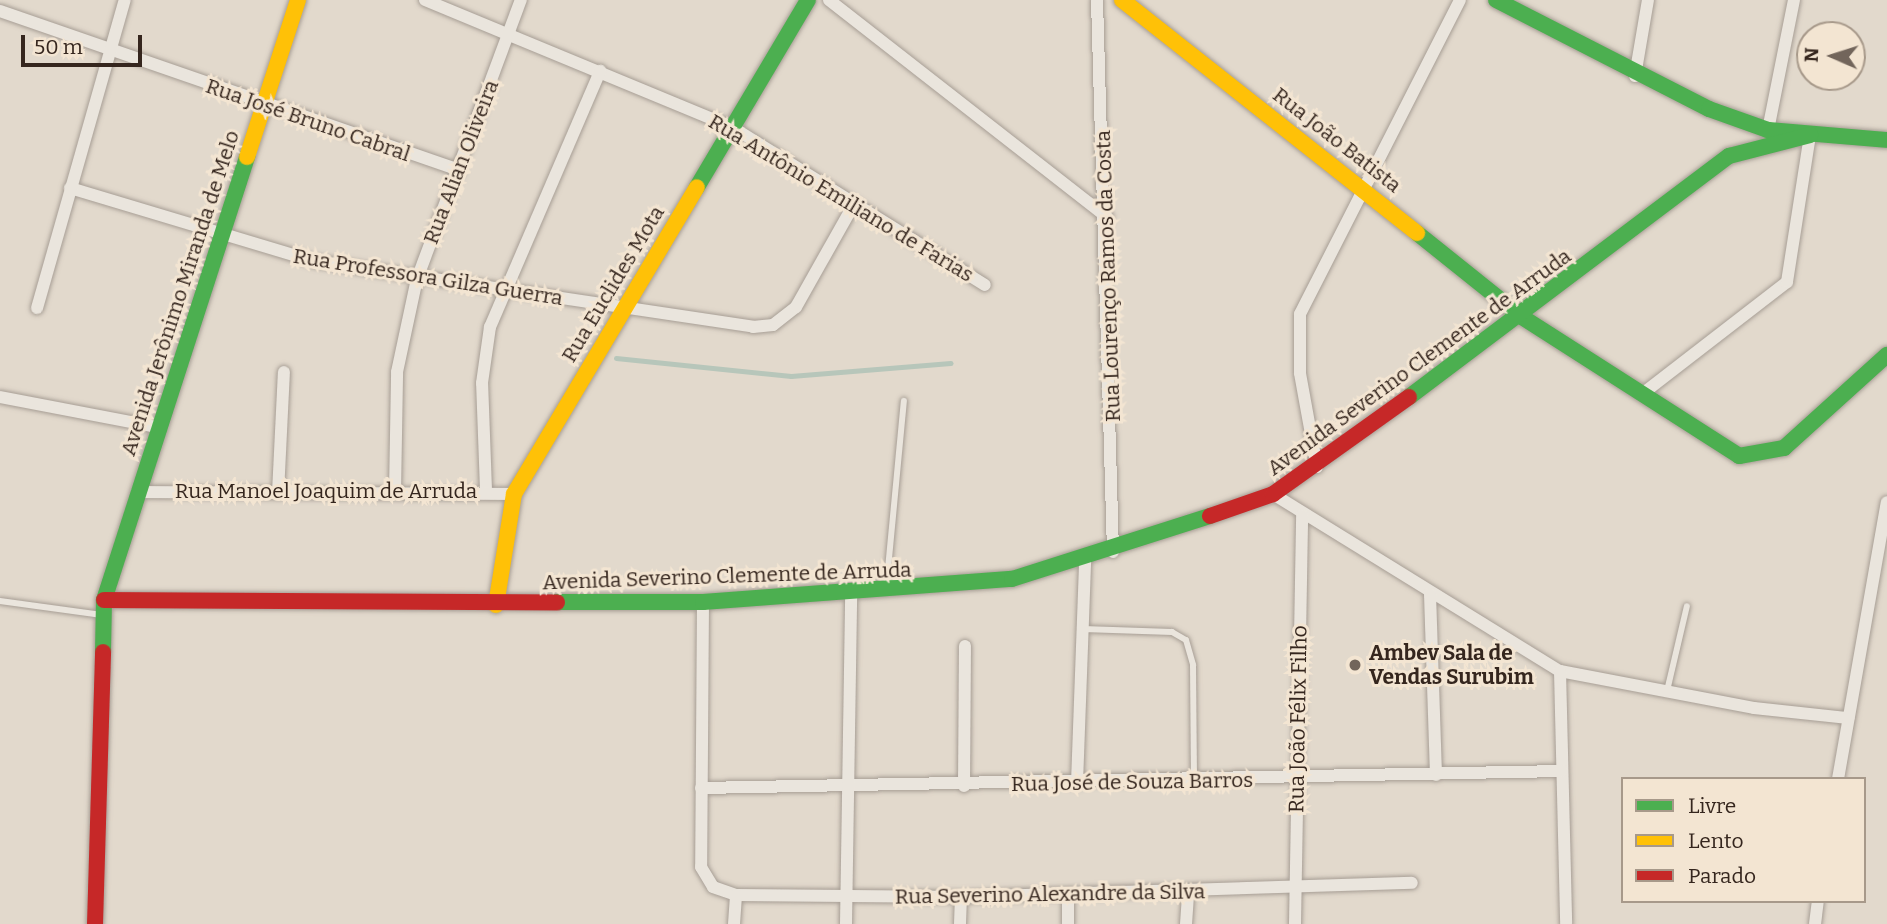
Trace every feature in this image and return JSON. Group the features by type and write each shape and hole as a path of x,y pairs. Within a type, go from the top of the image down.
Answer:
{"main road":[{"name":"Avenida Jerônimo Miranda de Melo","path":"95,924 104,608 137,492 298,0"},
{"name":"Rua Euclides Mota","path":"496,606 514,494 808,0"},
{"name":"Rua João Batista","path":"1122,0 1364,186 1522,317 1739,456 1784,448 1887,355"},
{"path":"1496,0 1635,76 1768,130 1887,140"},
{"name":"Avenida Severino Clemente de Arruda","path":"104,608 496,606 851,596 1013,579 1085,561 1273,494 1317,467 1522,317 1729,156 1810,135"}],"street":[{"path":"37,308 125,0"},
{"name":"Rua Antônio Emiliano de Farias","path":"425,0 510,32 732,127 985,285"},
{"name":"Rua Alian Oliveira","path":"395,492 397,372 417,279 521,0"},
{"path":"828,0 1107,217"},
{"name":"Rua Lourenço Ramos da Costa","path":"1097,0 1107,217 1114,552"},
{"path":"1317,467 1300,373 1300,314 1460,0"},
{"path":"1635,76 1648,0"},
{"path":"1768,130 1794,0"},
{"name":"Rua José Bruno Cabral","path":"0,11 109,53 459,170"},
{"path":"486,490 484,362 505,290 600,71"},
{"path":"1642,394 1787,282 1810,135"},
{"name":"Rua Professora Gilza Guerra","path":"70,188 276,253 417,279 623,308 773,324 796,307 853,204"},
{"path":"278,493 284,372"},
{"path":"0,397 158,427"},
{"name":"Rua Manoel Joaquim de Arruda","path":"137,492 486,490 514,494"},
{"path":"1273,494 1302,515 1430,594 1560,671 1667,693 1848,718"},
{"path":"1838,777 1883,541 1887,502"},
{"name":"Rua João Félix Filho","path":"1295,924 1302,515"},
{"path":"1077,783 1085,561"},
{"path":"1430,594 1436,775"},
{"path":"846,924 851,596"},
{"path":"704,602 701,867 713,887 736,895 734,924"},
{"path":"964,786 965,646"},
{"path":"1560,671 1566,924"},
{"name":"Rua José de Souza Barros","path":"701,788 850,789 1562,771"},
{"name":"Rua Severino Alexandre da Silva","path":"736,895 1069,896 1412,883"},
{"path":"1186,924 1188,892"},
{"path":"1068,924 1069,896"},
{"path":"960,924 961,897"},
{"path":"1815,924 1818,903"}],"lane":[{"path":"886,592 904,401"},
{"path":"0,601 104,608"},
{"path":"1667,693 1687,606"},
{"path":"1083,629 1172,632 1186,640 1193,665 1194,779"}],"waterway":[{"path":"616,358 791,376 950,363"}],"traffic: fast":[{"path":"697,187 808,0"},
{"path":"1496,0 1709,109 1768,130 1887,140"},
{"path":"1409,397 1729,156 1810,135"},
{"path":"103,652 104,600 247,157"},
{"path":"1417,233 1522,317 1739,456 1784,448 1887,355"},
{"path":"557,602 703,602 1012,579 1210,516"}],"traffic: slow":[{"path":"247,157 298,0"},
{"path":"1122,0 1417,233"},
{"path":"496,605 514,494 697,187"}],"traffic: jam":[{"path":"1210,516 1273,494 1409,397"},
{"path":"104,600 557,602"},
{"path":"95,924 103,652"}],"place":[{"name":"Ambev Sala de Vendas Surubim","path":"1355,665"}]}
